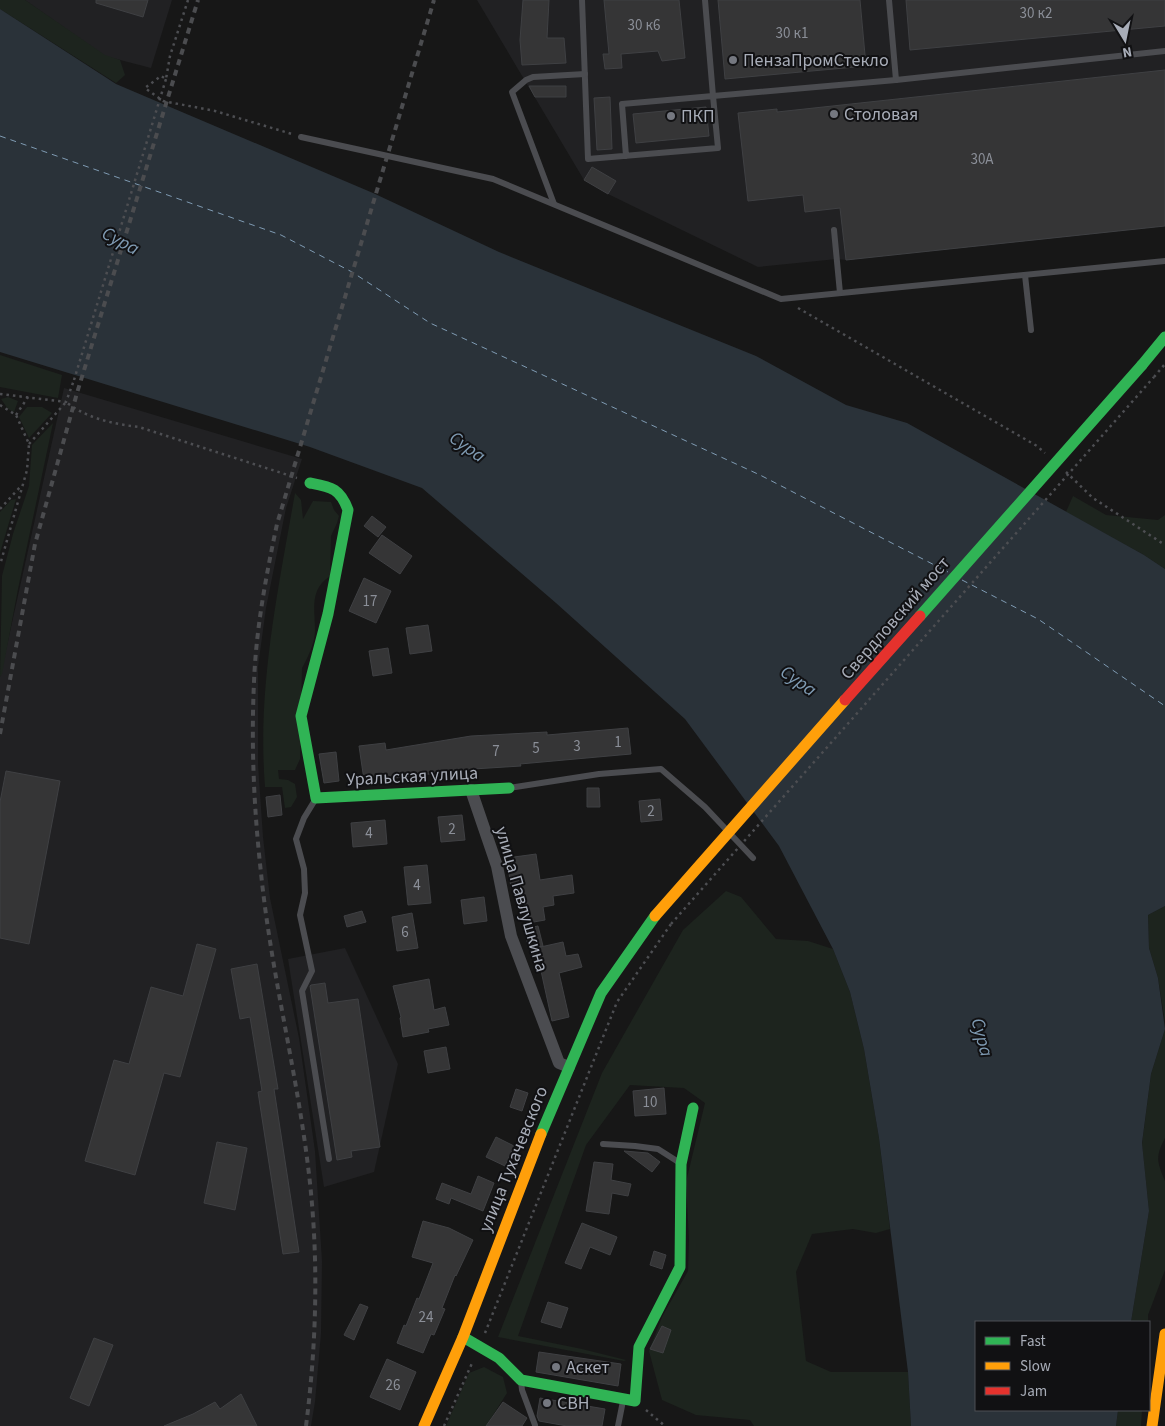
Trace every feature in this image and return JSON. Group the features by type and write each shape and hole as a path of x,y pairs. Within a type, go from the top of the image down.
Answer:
{"main road":[{"name":"Свердловский мост","path":"655,916 1165,337"},
{"path":"310,482 334,487 344,498 348,510 326,623 301,716 316,798"},
{"name":"Уральская улица","path":"316,798 509,788"},
{"name":"улица Тухачевского","path":"424,1426 463,1337 531,1158 601,992 655,916"},
{"path":"463,1337 499,1358 521,1380 635,1401 639,1347 680,1267 681,1164 693,1108"},
{"path":"1152,1426 1165,1334"}],"street":[{"name":"улица Павлушкина","path":"471,790 497,866 511,936 522,968 559,1063 569,1067"}],"lane":[{"path":"582,0 588,159 718,148 705,0"},
{"path":"889,0 896,80"},
{"path":"626,156 622,104 896,80 1165,51"},
{"path":"554,204 512,92 526,80 533,77 585,74"},
{"path":"300,137 493,179 781,298 1165,261"},
{"path":"834,230 840,293"},
{"path":"1025,275 1031,330"},
{"path":"509,788 599,774 661,769 705,806 753,858"},
{"path":"316,798 304,818 296,839 304,869 305,893 300,915 312,971 302,991 329,1159"},
{"path":"603,1144 658,1149 681,1164"},
{"path":"521,1380 522,1390 536,1426"},
{"path":"618,1426 623,1399"}],"path":[{"path":"29,444 66,402 74,380 166,79 170,56 188,0"},
{"path":"166,79 161,76 145,88 163,101 215,112 300,137"},
{"path":"781,298 1037,446"},
{"path":"444,1426 479,1346 617,1002 671,924 1165,364"},
{"path":"0,394 66,402 78,411 116,424 139,427 310,482"},
{"path":"16,415 28,397"},
{"path":"0,405 16,415 29,444 27,470 0,565"},
{"path":"0,508 22,485"},
{"path":"1093,498 1165,544"},
{"path":"635,1401 665,1426"}],"shaded area":[{"path":"0,0 25,0 105,55 120,60 125,75 116,83 0,9"},
{"path":"25,0 172,0 151,68 105,56"},
{"path":"477,0 1165,0 1165,226 846,260 837,259 758,267 608,194 584,180"},
{"path":"0,355 62,375 58,398 0,387"},
{"path":"64,388 302,459 286,508 266,608 258,667 258,764 263,837 270,898 299,1038 315,1151 322,1261 321,1333 311,1426 0,1426 0,677"},
{"path":"8,397 18,401 14,412 8,409 1,399"},
{"path":"27,407 42,407 52,413 29,438 19,417"},
{"path":"53,423 0,677 2,576 13,534 29,486 32,445"},
{"path":"295,493 301,500 303,519 313,501 331,502 339,516 331,536 330,576 323,581 316,594 314,640 302,668 300,759 295,770 278,770 279,779 288,780 295,784 297,797 291,807 285,808 282,787 265,787 264,713 266,676 276,603"},
{"path":"1073,496 1106,515 1158,520 1165,515 1165,569 1144,555 1066,512"},
{"path":"16,499 0,553 0,512 11,500"},
{"path":"726,891 741,897 776,939 808,941 833,949 850,992 864,1049 879,1138 890,1229 876,1233 853,1229 812,1234 796,1272 806,1361 831,1372 908,1372 911,1426 754,1426 750,1420 696,1415 662,1400 649,1351 662,1317 688,1271 689,1240 686,1182 705,1103 684,1088 630,1085 586,1145 518,1336 626,1360 498,1337 602,1073 683,930"},
{"path":"1165,906 1165,1022 1158,978 1149,948 1148,915"},
{"path":"345,948 398,1064 374,1172 324,1187 288,959"},
{"path":"1165,1029 1165,1138 1158,1155 1158,1160 1165,1181 1165,1270 1148,1315 1148,1321 1131,1321 1149,1211 1142,1144 1151,1074"},
{"path":"484,1367 503,1377 507,1393 486,1426 446,1426 469,1373"},
{"path":"1118,1411 1142,1411 1141,1426 1116,1426"}],"water":[{"name":"Сура","path":"0,9 116,84 373,193 499,252 756,356 846,405 907,423 1144,555 1165,569 1165,906 1148,915 1149,948 1158,978 1165,1029 1151,1074 1142,1143 1149,1211 1131,1321 975,1321 975,1411 1118,1411 1116,1426 911,1426 908,1372 879,1138 864,1049 850,992 833,949 779,846 685,719 556,603 422,488 310,447 0,352"}],"building":[{"path":"96,0 148,0 143,17 96,3"},
{"path":"523,0 549,0 547,38 564,38 566,63 522,65 520,40"},
{"path":"604,0 679,0 685,58 662,61 658,51 621,54 622,68 605,69 603,54 609,54"},
{"path":"718,0 860,0 866,66 725,79"},
{"path":"906,0 1165,0 1165,26 910,50"},
{"path":"1165,70 1165,226 846,260 840,208 805,212 803,195 748,201 738,113 777,109 777,112"},
{"path":"529,86 566,86 566,97 535,97"},
{"path":"610,97 612,149 597,150 594,98"},
{"path":"706,107 709,136 636,143 633,114"},
{"path":"592,167 616,181 608,194 584,180"},
{"path":"372,516 386,527 378,537 364,526"},
{"path":"382,535 412,556 400,574 369,553"},
{"path":"364,578 391,591 376,623 349,611"},
{"path":"428,625 432,651 410,654 406,628"},
{"path":"388,648 392,673 373,676 369,651"},
{"path":"628,728 631,754 394,778 394,776 364,780 359,746 385,743 386,750 471,736 547,732 547,735"},
{"path":"336,752 339,781 324,783 319,754"},
{"path":"6,771 60,781 29,944 0,938 0,802"},
{"path":"587,788 599,788 600,807 587,807"},
{"path":"280,795 282,815 268,817 266,797"},
{"path":"660,799 662,820 641,822 639,801"},
{"path":"462,815 465,840 441,842 438,817"},
{"path":"385,820 387,844 353,847 351,823"},
{"path":"536,854 540,880 572,875 574,893 553,896 554,905 543,907 545,920 528,923 520,887 511,888 507,858"},
{"path":"427,865 431,903 408,905 404,867"},
{"path":"484,897 487,921 464,924 461,900"},
{"path":"362,911 366,922 347,927 344,916"},
{"path":"412,913 418,948 397,951 392,917"},
{"path":"538,926 543,946 529,949 524,929"},
{"path":"563,942 566,956 578,954 582,967 559,973 569,1017 552,1021 536,948"},
{"path":"197,944 216,949 180,1077 164,1073 135,1175 85,1161 114,1060 129,1064 151,987 183,996"},
{"path":"257,964 278,1089 274,1089 299,1252 283,1254 258,1092 262,1091 250,1017 240,1019 231,969"},
{"path":"429,979 434,1010 445,1007 449,1025 428,1029 429,1032 403,1037 401,1017 393,986"},
{"path":"325,983 328,1003 358,999 380,1147 351,1151 352,1157 337,1160 310,986"},
{"path":"446,1047 450,1069 428,1073 424,1051"},
{"path":"664,1088 666,1114 635,1116 633,1091"},
{"path":"516,1089 528,1093 522,1111 510,1107"},
{"path":"496,1137 514,1146 505,1166 486,1157"},
{"path":"217,1142 247,1148 235,1210 204,1203"},
{"path":"624,1151 648,1153 660,1162 652,1172"},
{"path":"594,1162 613,1164 611,1180 631,1184 628,1196 612,1193 609,1214 586,1211"},
{"path":"478,1176 494,1183 483,1211 451,1198 449,1204 436,1199 442,1183 471,1194"},
{"path":"423,1221 449,1228 473,1240 455,1275 442,1308 445,1309 434,1335 431,1334 423,1353 397,1343 417,1298 419,1299 433,1263 412,1257"},
{"path":"582,1223 617,1237 610,1255 590,1247 581,1269 565,1263"},
{"path":"654,1251 666,1255 662,1269 650,1265"},
{"path":"548,1302 568,1308 561,1328 541,1322"},
{"path":"360,1304 368,1307 354,1340 344,1335"},
{"path":"662,1326 671,1330 663,1353 650,1349"},
{"path":"94,1338 113,1345 89,1406 70,1398"},
{"path":"539,1352 621,1364 618,1386 536,1372"},
{"path":"387,1359 416,1372 400,1410 370,1397"},
{"path":"241,1394 257,1426 164,1426 215,1402 220,1409"},
{"path":"540,1398 605,1409 602,1426 567,1426 539,1421 537,1416"},
{"path":"503,1402 527,1418 522,1426 486,1426"}],"ferry route":[{"path":"0,136 281,235 352,272 430,323 760,475 948,572"},
{"path":"962,580 1038,619 1165,706"}],"railway":[{"path":"0,734 35,544 77,393 198,0"},
{"path":"306,1426 314,1329 314,1231 303,1129 265,910 259,849 255,802 253,730 257,642 265,583 277,524 434,0"}],"traffic: fast":[{"path":"1142,365 1165,337"},
{"path":"920,616 1142,365"},
{"path":"310,483 334,490 342,497 348,510 328,614 301,716 316,798 509,788"},
{"path":"541,1134 601,993 655,916"},
{"path":"463,1337 499,1358 521,1380 635,1401 639,1347 680,1267 681,1164 693,1108"}],"traffic: slow":[{"path":"655,916 845,700"},
{"path":"424,1426 463,1337 541,1134"},
{"path":"1152,1426 1165,1334"}],"traffic: jam":[{"path":"845,700 920,616"}],"place":[{"name":"ПензаПромСтекло","path":"733,60"},
{"name":"Столовая","path":"834,114"},
{"name":"ПКП","path":"671,116"},
{"name":"Аскет","path":"556,1367"},
{"name":"СВН","path":"547,1403"}]}
